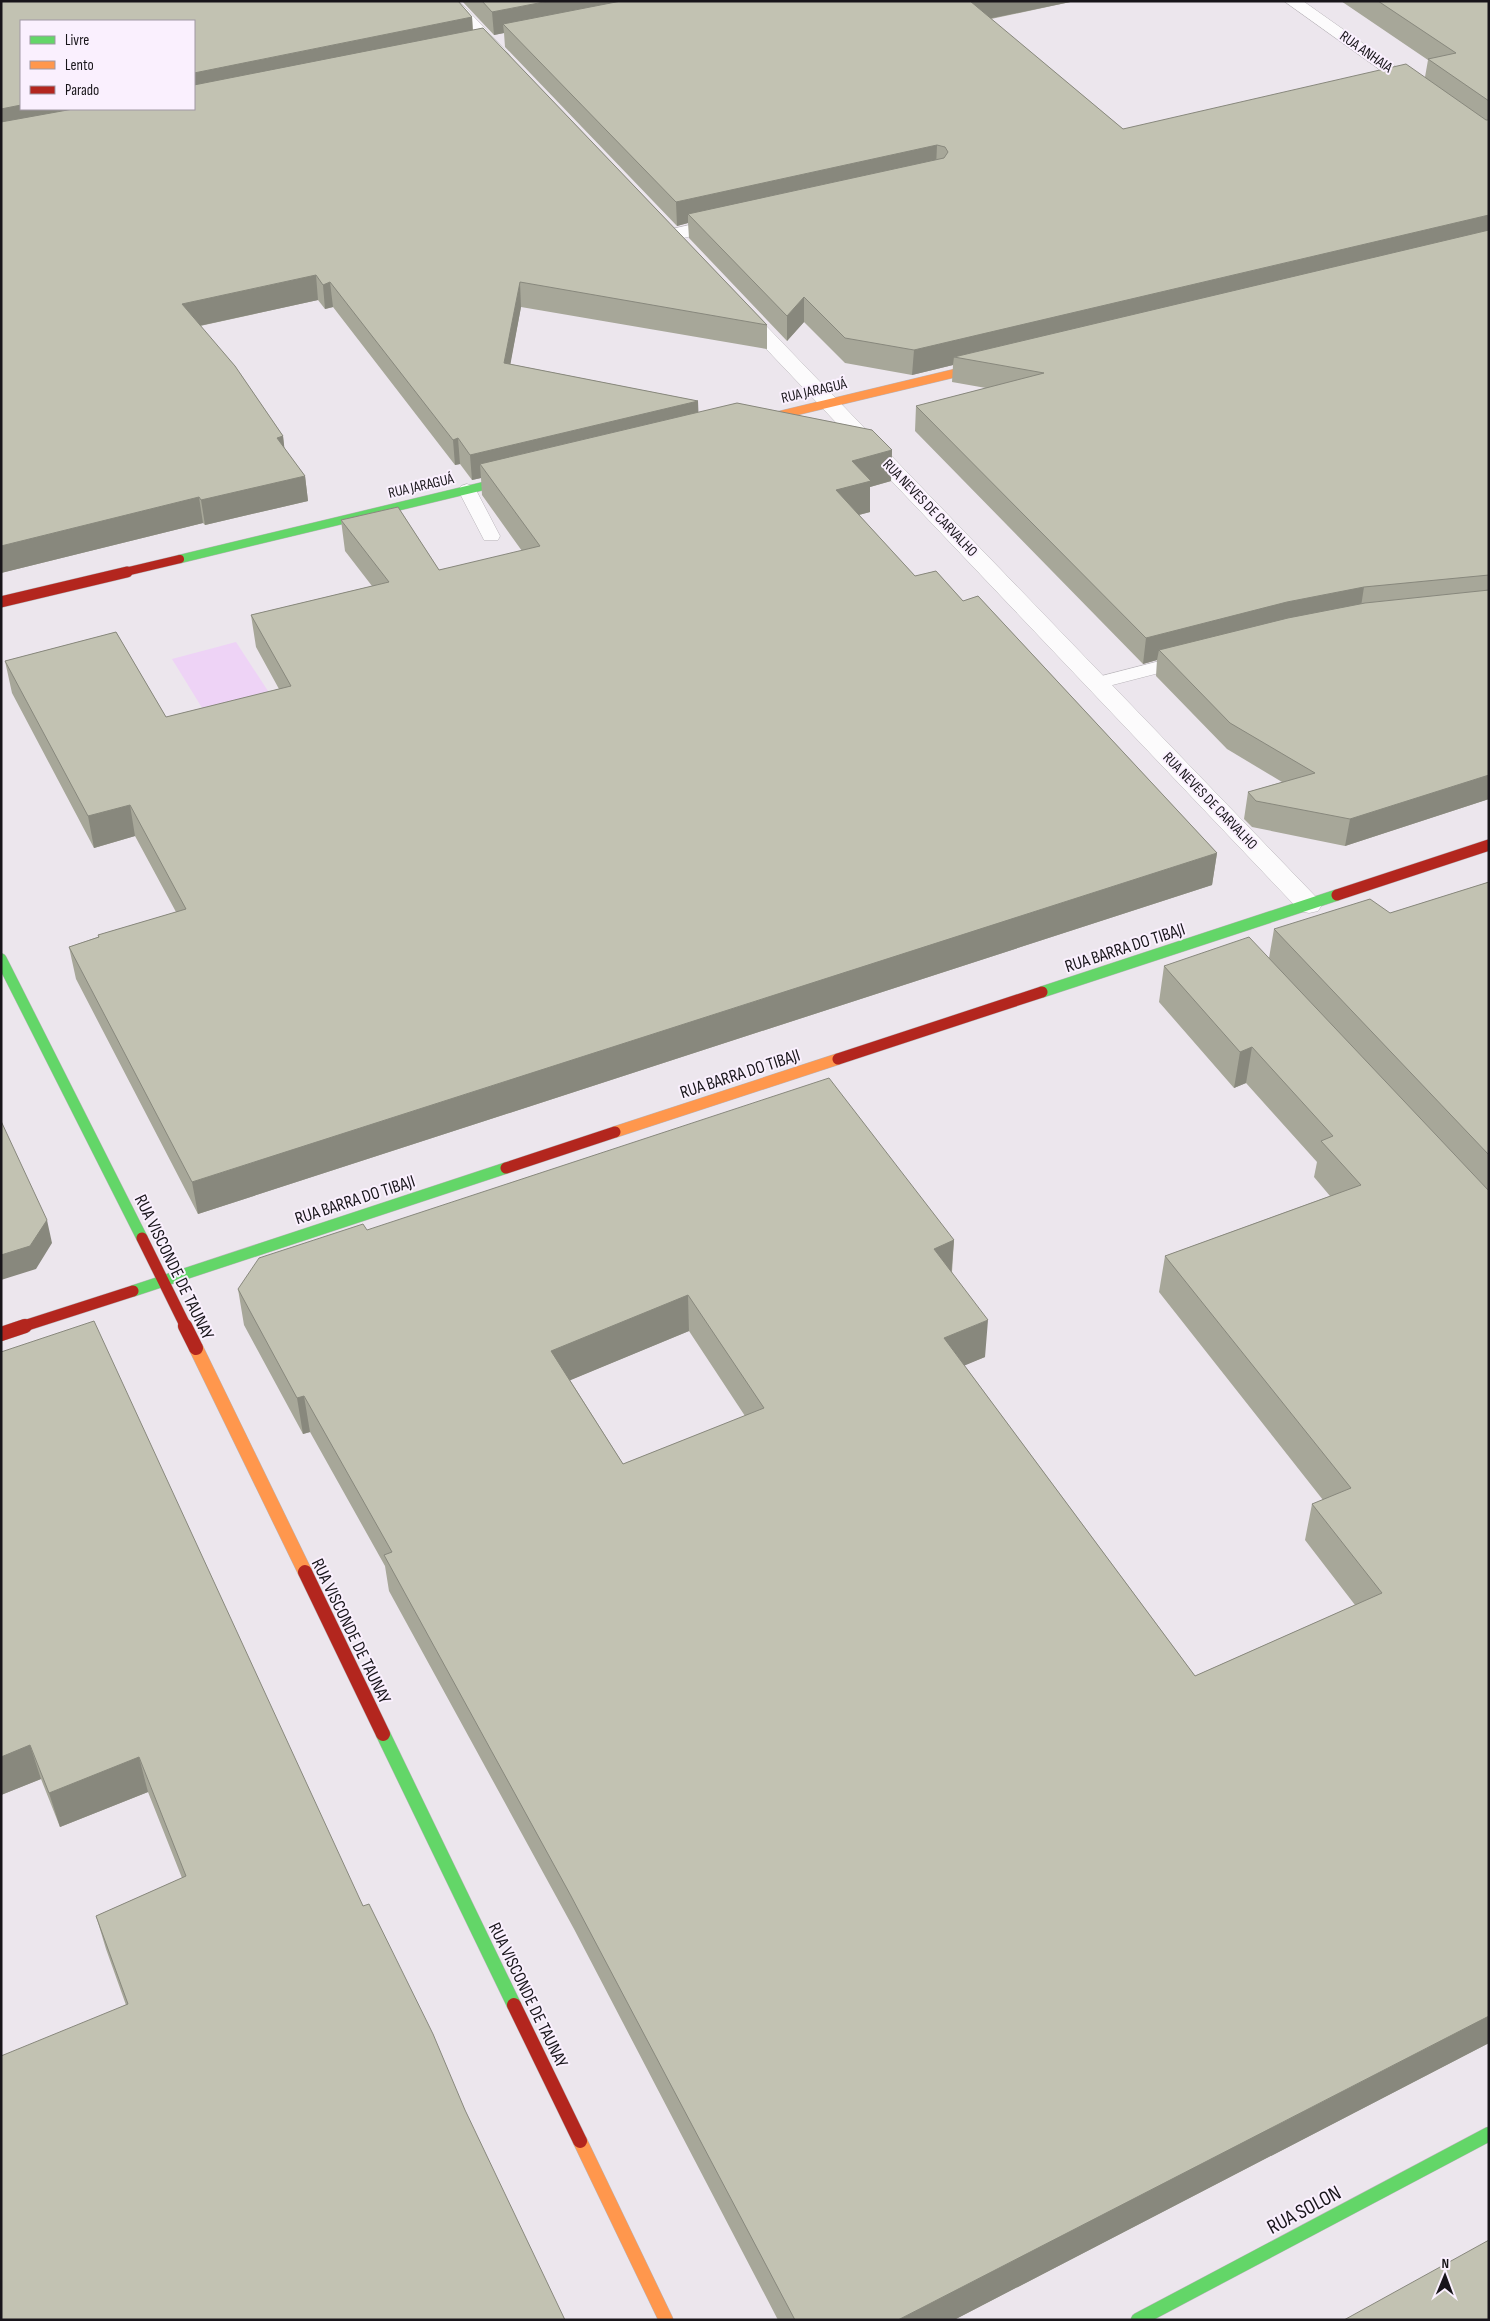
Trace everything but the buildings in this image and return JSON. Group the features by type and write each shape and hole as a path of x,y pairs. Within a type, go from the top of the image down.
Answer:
{"street":[{"path":"449,1 517,73"},
{"name":"RUA ANHAIA","path":"1292,1 1431,98"},
{"path":"670,235 746,218"},
{"name":"RUA NEVES DE CARVALHO","path":"729,298 1309,905"},
{"name":"RUA JARAGUÁ","path":"743,424 1002,362"},
{"name":"RUA JARAGUÁ","path":"1,602 524,476"},
{"name":"RUA BARRA DO TIBAJI","path":"1,1334 163,1280 1230,941 1309,905 1489,845"},
{"name":"RUA VISCONDE DE TAUNAY","path":"1,959 163,1280 666,2320"},
{"name":"RUA SOLON","path":"1138,2320 1489,2134"}],"lane":[{"path":"467,490 491,536"},
{"path":"1097,682 1202,656"}],"shaded area":[{"path":"236,642 281,711 215,729 172,659"}],"traffic: fast":[{"path":"180,559 517,478"},
{"path":"1042,992 1337,895"},
{"path":"1,959 142,1238"},
{"path":"133,1291 506,1168"},
{"path":"383,1734 514,2005"},
{"path":"1138,2320 1489,2134"}],"traffic: slow":[{"path":"751,422 989,365"},
{"path":"615,1132 838,1059"},
{"path":"196,1348 305,1572"},
{"path":"580,2141 666,2320"}],"traffic: jam":[{"path":"1,602 180,559"},
{"path":"1337,895 1489,845"},
{"path":"838,1059 1042,992"},
{"path":"506,1168 615,1132"},
{"path":"142,1238 196,1348"},
{"path":"1,1334 133,1291"},
{"path":"305,1572 383,1734"},
{"path":"514,2005 580,2141"}]}
